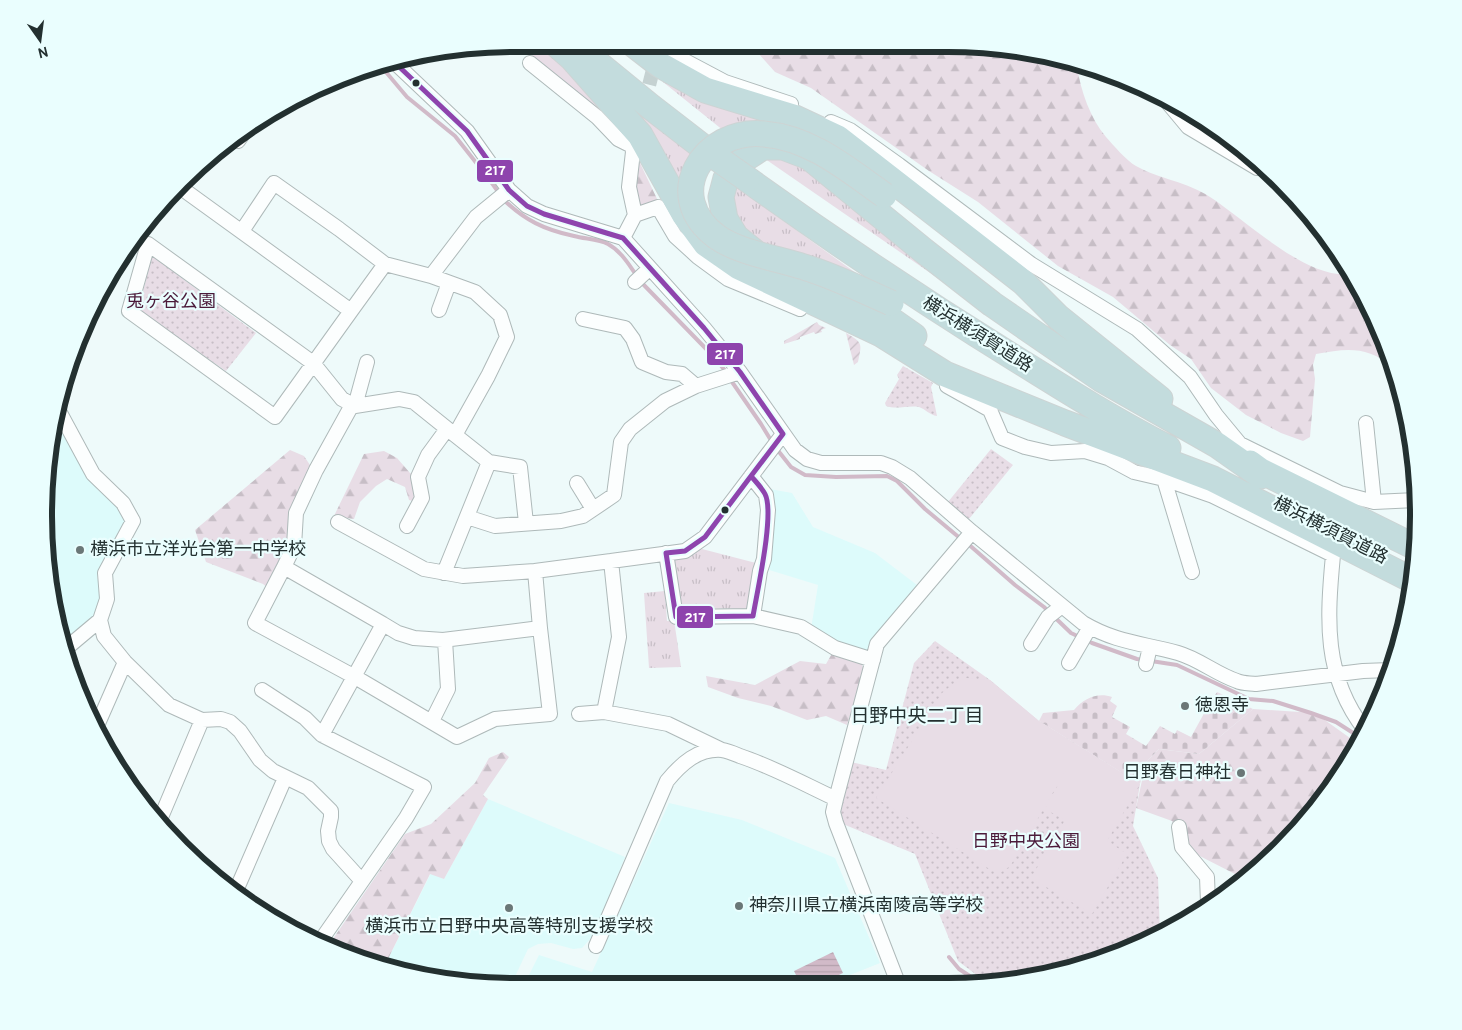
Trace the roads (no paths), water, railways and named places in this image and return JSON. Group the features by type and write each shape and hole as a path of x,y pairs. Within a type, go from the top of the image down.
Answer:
{"highway":[{"path":"565,52 640,135 684,214 706,244 739,267 881,334 945,374 1213,479 1406,577"},
{"name":"横浜横須賀道路","path":"584,52 651,107 725,152"},
{"name":"横浜横須賀道路","path":"611,52 660,93 725,152 753,173 835,222 918,278 1093,389 1159,444 1407,570"},
{"path":"643,52 660,65 705,90 793,117 838,138 1023,282 1058,317 1171,407 1261,471 1409,544"},
{"path":"1058,317 1017,293 826,154 801,142 777,136 754,134 733,138 710,151 695,169 691,182 691,203 703,224 718,238 730,244 830,276 891,303 1025,376 1093,389"},
{"path":"993,393 961,368 884,315 754,253 736,237 725,219 720,197 726,178 742,160 763,147 783,147 809,157 992,304 1093,389"},
{"name":"横浜横須賀道路","path":"1093,389 1217,445 1261,476 1408,551"}],"street":[{"path":"668,52 726,82 794,105 850,130 1031,264 1137,329 1190,377 1216,415 1240,444 1340,493 1374,502 1410,500"},
{"path":"530,63 597,117 618,139 634,145 629,186 635,216"},
{"path":"399,67 467,131 508,190 527,206 613,239 643,274 704,328 738,373 781,437 795,450 807,459 821,463 880,463 892,466 910,478 1056,610 1086,634 1118,640 1148,655 1178,653 1193,659 1226,683 1256,684 1383,670"},
{"path":"1177,114 1188,127 1244,160"},
{"path":"242,231 274,183 385,264 431,276 475,292 500,315 506,337 488,376 451,432 428,455 418,477 422,498 407,526"},
{"path":"431,276 476,217 508,190"},
{"path":"185,191 351,310"},
{"path":"613,239 635,216 658,207 675,236 698,257 728,279 868,340 990,410 1002,438 1025,447 1051,453 1085,451 1108,458 1134,472 1164,479 1213,496 1334,555 1328,607 1331,651 1337,675 1355,718 1360,724"},
{"path":"385,264 351,310 313,363 275,417 129,311 148,244 313,363 342,399 354,405 400,399 414,402 489,462 520,467 526,523"},
{"path":"439,310 449,283"},
{"path":"583,319 625,328 633,339 642,362 666,372 682,374 696,386"},
{"path":"367,362 354,405 316,470 296,513 294,546 255,623 432,721 457,737 495,719 550,714 535,571"},
{"path":"467,517 495,526 561,521 583,516 614,495 620,442 630,429 665,401 696,386 738,373"},
{"path":"63,418 93,474 123,503 133,521 105,573 107,600 100,620 71,644"},
{"path":"1366,423 1374,502"},
{"path":"338,522 424,569 463,576 535,571 685,551 705,538 781,437"},
{"path":"444,573 489,462"},
{"path":"752,476 766,495 768,510 764,559 760,571 753,616"},
{"path":"1164,479 1192,572"},
{"path":"578,483 593,509"},
{"path":"896,978 836,824 834,812 836,799 877,644 971,534"},
{"path":"666,553 676,617 753,616 801,628 836,648 873,660"},
{"path":"604,712 619,637 611,561"},
{"path":"284,567 398,633 414,638 445,640 540,628"},
{"path":"1031,644 1056,610"},
{"path":"100,620 104,636 125,662 169,705 202,720 221,718 236,727 260,760 273,771 308,788 331,811 332,817 328,831 329,841 333,850 362,880"},
{"path":"322,735 383,624"},
{"path":"1069,663 1086,634"},
{"path":"432,721 448,689 445,640"},
{"path":"100,719 125,662"},
{"path":"262,690 305,718 322,735 424,788 406,818 324,936"},
{"path":"579,714 604,712 668,724 722,750 754,761 836,799"},
{"path":"162,814 202,720"},
{"path":"596,946 667,781 680,765 692,758 705,752 722,750"},
{"path":"238,886 285,778"},
{"path":"1179,826 1182,848 1207,877 1208,897"}],"waterway":[{"path":"385,71 407,97 455,136 499,193"},
{"path":"503,199 519,213 544,227 563,234 608,244 621,254 637,276"},
{"path":"641,282 713,356 727,373"},
{"path":"730,379 772,442"},
{"path":"776,448 791,467 805,475 836,477 887,476 897,481 925,509 961,539"},
{"path":"967,543 1015,585 1044,607 1071,633 1092,643 1144,660"},
{"path":"1151,661 1177,665 1249,699 1273,701 1311,713 1336,722 1355,734"},
{"path":"949,957 959,969 972,977"}],"tunnel":[{"path":"644,105 656,58"}],"place":[{"name":"横浜市立洋光台第一中学校","path":"80,550"},
{"name":"徳恩寺","path":"1185,706"},
{"name":"日野春日神社","path":"1241,773"},
{"name":"神奈川県立横浜南陵高等学校","path":"739,906"},
{"name":"横浜市立日野中央高等特別支援学校","path":"509,908"}],"district":[{"name":"日野中央二丁目","path":"917,717"}],"park label":[{"name":"兎ヶ谷公園","path":"171,302"},
{"name":"日野中央公園","path":"1026,842"}]}
